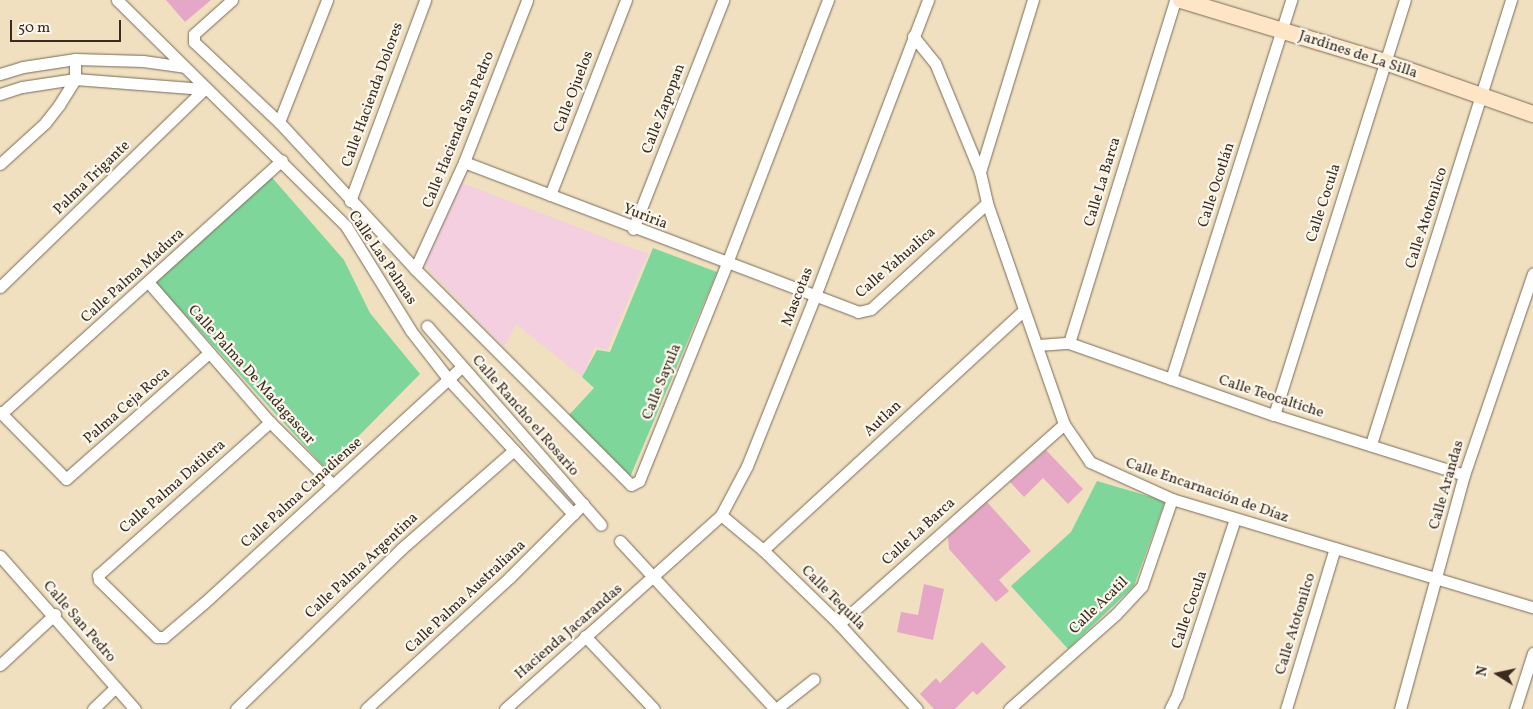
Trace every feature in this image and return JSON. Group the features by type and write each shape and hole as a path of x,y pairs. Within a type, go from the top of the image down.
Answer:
{"street":[{"name":"Calle Las Palmas","path":"117,0 185,67 204,89 282,160 346,226 411,331 449,380 574,514"},
{"path":"232,0 192,39 278,122 415,269"},
{"path":"278,122 327,0"},
{"name":"Calle Hacienda Dolores","path":"350,201 425,0"},
{"name":"Calle Hacienda San Pedro","path":"415,269 464,162 527,0"},
{"name":"Calle Ojuelos","path":"550,195 626,0"},
{"name":"Calle Zapopan","path":"633,228 723,0"},
{"name":"Calle Sayula","path":"415,269 629,484 634,485 638,480 727,263 828,0"},
{"name":"Mascotas","path":"653,578 721,515 746,466 815,296 928,0"},
{"path":"980,172 1033,0"},
{"name":"Calle La Barca","path":"1069,342 1175,0"},
{"name":"Jardines de La Silla","path":"1181,0 1385,62 1533,114"},
{"name":"Calle Ocotlán","path":"1171,379 1291,0"},
{"name":"Calle Cocula","path":"1274,415 1405,0"},
{"name":"Calle Atotonilco","path":"1371,444 1511,0"},
{"name":"Calle Encarnación de Díaz","path":"913,36 935,62 980,172 987,203 1023,311 1038,345 1064,424 1084,456 1098,469 1172,499 1235,519 1437,576 1533,607"},
{"path":"0,74 23,67 75,59 142,61 185,67"},
{"path":"0,164 45,123 76,79 75,59"},
{"path":"0,94 22,87 76,79 204,89"},
{"name":"Palma Trigante","path":"0,287 204,89"},
{"name":"Calle Palma Madura","path":"1,412 149,283 282,160"},
{"name":"Yuriria","path":"464,162 815,296"},
{"name":"Calle Yahualica","path":"815,296 858,312 871,309 987,203"},
{"name":"Calle Arandas","path":"1400,709 1464,475 1533,273"},
{"name":"Calle Palma De Madagascar","path":"149,283 270,422 333,485"},
{"name":"Autlan","path":"763,550 1023,311"},
{"name":"Calle Rancho el Rosario","path":"428,326 601,524"},
{"path":"1038,345 1069,342"},
{"name":"Calle Teocaltiche","path":"1069,342 1274,415 1371,444 1464,475"},
{"name":"Palma Ceja Roca","path":"1,412 64,478 209,353"},
{"name":"Calle Palma Canadiense","path":"159,638 204,603 462,367"},
{"name":"Calle Palma Datilera","path":"159,638 99,580 98,575 270,422"},
{"name":"Calle La Barca","path":"839,624 1064,424"},
{"name":"Calle Palma Argentina","path":"236,709 401,549 514,450"},
{"name":"Calle Acatil","path":"1009,709 1116,614 1142,586 1172,499"},
{"name":"Calle Palma Australiana","path":"366,709 509,578 583,504"},
{"name":"Calle Tequila","path":"721,515 763,550 839,624 917,709"},
{"name":"Calle Cocula","path":"1170,709 1178,695 1235,519"},
{"path":"620,541 775,709 814,679"},
{"name":"Calle Atotonilco","path":"1286,709 1335,548"},
{"name":"Calle San Pedro","path":"0,556 55,614 116,688 136,709"},
{"name":"Hacienda Jacarandas","path":"510,707 585,636 653,578"},
{"path":"0,665 55,614"},
{"path":"585,636 654,709"},
{"path":"1515,709 1533,653"},
{"path":"93,709 116,688"}],"shaded area":[{"path":"457,181 648,254 607,350 595,347 582,377 516,324 504,347 423,264"}],"green space":[{"path":"269,174 344,260 370,313 420,374 326,469 156,283"},
{"path":"653,248 717,272 630,477 569,415 594,388 582,377 597,350 610,352"},
{"path":"1097,481 1165,501 1134,586 1068,649 1011,586 1071,532"}],"building":[{"path":"166,0 211,0 185,22"},
{"path":"1046,450 1083,489 1068,504 1043,478 1024,497 1010,482"},
{"path":"987,502 1031,551 999,580 1009,591 996,602 949,549 948,537"},
{"path":"924,584 944,589 933,640 897,632 901,612 918,615"},
{"path":"982,642 1006,667 977,695 973,691 955,709 934,709 920,694 936,678 940,683"}]}
